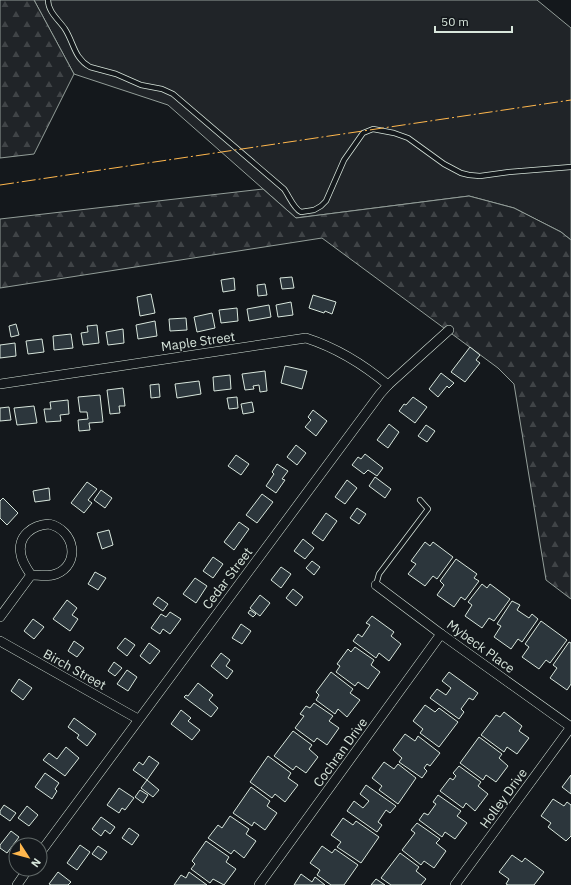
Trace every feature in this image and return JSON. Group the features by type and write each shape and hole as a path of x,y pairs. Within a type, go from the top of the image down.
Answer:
{"street":[{"name":"Cedar Street","path":"48,842 138,719 388,385 449,330"},
{"name":"Maple Street","path":"0,384 306,338 326,344 348,356 367,368 388,385"},
{"path":"49,524 63,530 70,540 72,549 70,561 62,571 55,575 31,575 23,562 21,555 21,546 25,536 35,526 40,525 49,524"},
{"path":"0,617 31,575"},
{"name":"Mybeck Place","path":"376,585 441,634 571,727"},
{"name":"Cochran Drive","path":"259,885 441,634"},
{"name":"Birch Street","path":"0,641 138,719"},
{"name":"Holley Drive","path":"455,885 571,727"}],"lane":[{"path":"48,0 53,14 65,29 79,58 86,65 90,68 124,77 141,85 162,89 173,94 284,189 295,208 302,212 314,210 326,201 344,160 360,136 370,129 394,133 408,138 444,164 461,173 469,175 480,176 509,172 571,168"},
{"path":"376,585 379,574 428,509 420,500"}],"green space":[{"path":"0,0 34,0 74,74 34,154 0,158"},
{"path":"34,0 537,0 571,28 571,240 561,232 514,208 469,196 296,218 168,105 74,74"},
{"path":"263,189 296,218 469,196 514,208 561,232 571,240 571,599 546,580 514,384 498,368 322,238 0,288 0,219"}],"building":[{"path":"292,277 294,288 282,289 280,278"},
{"path":"234,278 235,290 223,292 221,280"},
{"path":"265,284 267,295 258,296 257,285"},
{"path":"151,294 155,313 140,316 137,297"},
{"path":"313,295 336,302 332,314 309,308"},
{"path":"291,302 293,315 278,317 276,305"},
{"path":"269,305 271,317 249,321 247,309"},
{"path":"237,308 238,321 221,323 219,310"},
{"path":"212,313 215,328 197,332 194,317"},
{"path":"186,318 187,330 170,331 169,319"},
{"path":"155,321 157,336 138,339 136,325"},
{"path":"16,324 19,335 11,337 9,326"},
{"path":"97,325 99,343 83,345 81,333 88,332 87,326"},
{"path":"123,329 124,343 108,345 106,332"},
{"path":"71,334 73,348 54,350 53,336"},
{"path":"42,339 44,352 28,354 26,341"},
{"path":"15,343 16,356 0,358 0,345"},
{"path":"470,347 480,355 476,360 480,363 465,382 451,372"},
{"path":"285,366 307,371 302,389 281,383"},
{"path":"265,371 267,391 260,392 259,385 253,386 254,389 245,390 242,374"},
{"path":"441,373 454,383 449,388 447,386 438,397 429,389"},
{"path":"230,375 231,389 214,391 213,377"},
{"path":"199,381 201,394 177,398 175,384"},
{"path":"159,384 160,397 151,398 150,385"},
{"path":"123,388 125,406 119,406 120,413 110,414 107,390"},
{"path":"100,395 103,422 89,423 90,430 79,431 78,420 88,419 87,412 80,412 78,397"},
{"path":"237,397 238,408 229,409 227,398"},
{"path":"413,397 427,407 415,423 399,411 404,404 406,405"},
{"path":"68,400 69,414 60,415 61,421 46,422 44,409 51,409 50,402"},
{"path":"252,402 254,412 243,414 241,404"},
{"path":"34,406 37,423 17,425 14,408"},
{"path":"9,407 11,420 0,421 0,408"},
{"path":"313,410 327,421 316,436 305,427 311,420 308,417"},
{"path":"389,424 399,432 388,448 377,440"},
{"path":"426,425 435,431 427,442 418,436"},
{"path":"296,445 306,453 297,465 287,457"},
{"path":"365,454 383,468 377,476 368,470 364,474 352,465 358,457 361,459"},
{"path":"236,455 249,464 241,475 228,466"},
{"path":"277,464 288,471 282,479 285,480 276,493 266,486 274,474 272,472"},
{"path":"375,477 391,489 385,498 369,486"},
{"path":"347,480 357,488 345,504 335,497"},
{"path":"87,482 97,489 88,500 92,503 84,513 71,503"},
{"path":"49,488 50,500 35,502 33,491"},
{"path":"101,490 112,498 105,508 94,500"},
{"path":"262,494 273,502 257,523 246,515"},
{"path":"3,498 18,513 7,525 0,518 0,501"},
{"path":"357,508 366,514 359,524 350,518"},
{"path":"326,513 337,521 323,541 312,533"},
{"path":"239,522 249,529 234,550 224,542"},
{"path":"109,530 113,545 102,549 97,533"},
{"path":"303,539 314,548 305,559 294,551"},
{"path":"425,542 430,546 433,542 453,557 437,579 433,576 425,586 408,574 416,564 411,561"},
{"path":"213,557 223,564 213,578 203,571"},
{"path":"456,559 477,574 474,578 479,581 465,600 461,597 454,607 437,595 444,585 440,581"},
{"path":"312,561 320,567 314,575 306,568"},
{"path":"281,567 291,574 281,588 271,580"},
{"path":"95,572 106,578 98,590 88,584"},
{"path":"195,578 207,586 196,603 183,594"},
{"path":"482,584 487,588 490,584 510,599 494,621 489,618 482,628 465,616 472,605 468,602"},
{"path":"293,589 303,597 296,606 286,598"},
{"path":"260,595 270,603 260,616 250,608"},
{"path":"158,597 168,604 163,611 153,604"},
{"path":"67,600 77,608 72,615 78,619 70,631 53,619"},
{"path":"512,601 520,605 517,610 529,618 532,614 538,619 522,642 518,639 511,649 494,637 501,626 497,624"},
{"path":"250,610 256,614 253,617 248,613"},
{"path":"170,612 181,619 170,634 163,629 160,634 151,628 161,614 166,617"},
{"path":"372,616 394,632 391,636 401,644 389,661 379,653 376,658 353,641 358,634 362,637 370,625 366,623"},
{"path":"33,619 44,627 34,639 24,631"},
{"path":"541,621 567,640 550,663 546,660 539,669 522,657 529,647 525,644"},
{"path":"241,624 251,631 242,644 232,638"},
{"path":"125,638 135,645 127,656 117,648"},
{"path":"74,641 84,648 77,657 68,651"},
{"path":"569,642 571,643 571,684 567,690 550,678 557,668 553,665"},
{"path":"149,643 160,651 150,664 140,656"},
{"path":"355,647 374,660 371,665 380,672 368,689 358,682 355,686 336,672 340,666 337,664 348,649 351,652"},
{"path":"221,653 230,660 226,666 233,671 227,679 211,666"},
{"path":"114,662 122,668 115,676 108,671"},
{"path":"127,670 137,677 128,691 117,684"},
{"path":"331,672 353,689 350,693 360,700 347,717 338,709 335,714 316,700 319,695 316,692"},
{"path":"449,672 478,693 473,700 469,698 461,709 464,712 459,719 430,698 437,689 446,695 451,688 442,681"},
{"path":"19,679 32,688 23,700 11,691"},
{"path":"198,683 213,695 209,700 218,708 211,717 184,697 186,695 188,696"},
{"path":"314,703 333,716 329,721 339,728 327,745 317,738 314,742 295,728 304,716 300,714 306,706 310,708"},
{"path":"425,705 435,712 439,708 458,722 439,747 420,733 423,729 413,721"},
{"path":"181,710 191,718 188,721 200,730 192,740 171,724"},
{"path":"504,712 522,726 519,731 529,738 517,754 507,747 504,752 481,735 496,715 500,717"},
{"path":"74,718 96,734 87,746 77,738 79,735 68,727"},
{"path":"293,731 312,745 309,749 318,757 306,773 296,766 293,770 274,756"},
{"path":"405,734 415,741 418,736 440,753 430,766 427,764 424,768 427,771 422,778 399,762 402,758 393,750"},
{"path":"479,737 502,754 499,758 508,766 496,782 486,775 483,780 460,763"},
{"path":"66,747 79,758 65,776 43,760 49,753 57,759"},
{"path":"149,756 159,763 147,780 133,770 139,762 143,765"},
{"path":"268,756 291,773 288,778 298,785 285,802 275,794 272,798 250,782"},
{"path":"384,762 394,769 398,764 416,778 398,804 379,790 382,786 372,778"},
{"path":"459,766 481,782 478,786 488,794 475,811 466,803 463,808 440,791 450,778 453,780 456,776 453,773"},
{"path":"45,773 59,783 55,789 57,791 52,799 35,787"},
{"path":"571,775 571,794 562,787"},
{"path":"147,780 159,790 153,797 141,788"},
{"path":"366,785 396,806 390,813 386,810 378,822 382,825 377,832 347,811 354,801 363,808 369,801 360,794"},
{"path":"251,787 270,801 267,806 277,813 265,830 254,822 252,826 233,813"},
{"path":"119,788 134,798 125,810 122,808 119,813 107,805"},
{"path":"140,790 148,795 143,803 135,797"},
{"path":"438,795 461,811 457,816 467,823 455,839 445,832 442,837 419,820 424,813 428,815 436,804 433,802"},
{"path":"553,799 564,806 567,802 571,805 571,836 566,841 548,827 551,823 541,816"},
{"path":"4,805 16,813 10,821 0,814 0,811"},
{"path":"27,806 38,815 29,826 18,818"},
{"path":"230,816 249,829 246,834 256,841 244,858 234,850 231,854 208,838 218,825 222,828"},
{"path":"101,817 115,827 110,834 105,830 101,836 92,829"},
{"path":"343,818 353,825 356,821 379,837 361,863 337,847 341,842 331,835"},
{"path":"417,823 440,839 436,843 446,851 434,868 424,861 421,865 402,850 415,833 411,830"},
{"path":"129,828 139,835 132,845 122,838"},
{"path":"11,831 19,837 8,837 7,853 0,848 0,845"},
{"path":"206,841 229,857 226,862 236,869 224,885 213,879 210,883 191,869 195,864 192,861"},
{"path":"80,845 90,852 77,870 67,863"},
{"path":"98,846 107,852 101,860 92,854"},
{"path":"322,846 332,853 335,849 358,865 344,885 331,885 317,875 320,870 310,863"},
{"path":"400,853 419,867 416,871 426,879 421,885 391,885 381,878"},
{"path":"512,855 522,862 525,858 544,872 534,885 506,884 509,879 499,872"},
{"path":"58,872 71,882 68,885 49,884"},
{"path":"189,872 207,885 174,885 181,875 186,878"},
{"path":"301,874 312,882 315,877 325,885 294,885"},
{"path":"376,879 385,885 371,885"}],"power":[{"path":"0,185 571,100"}]}
